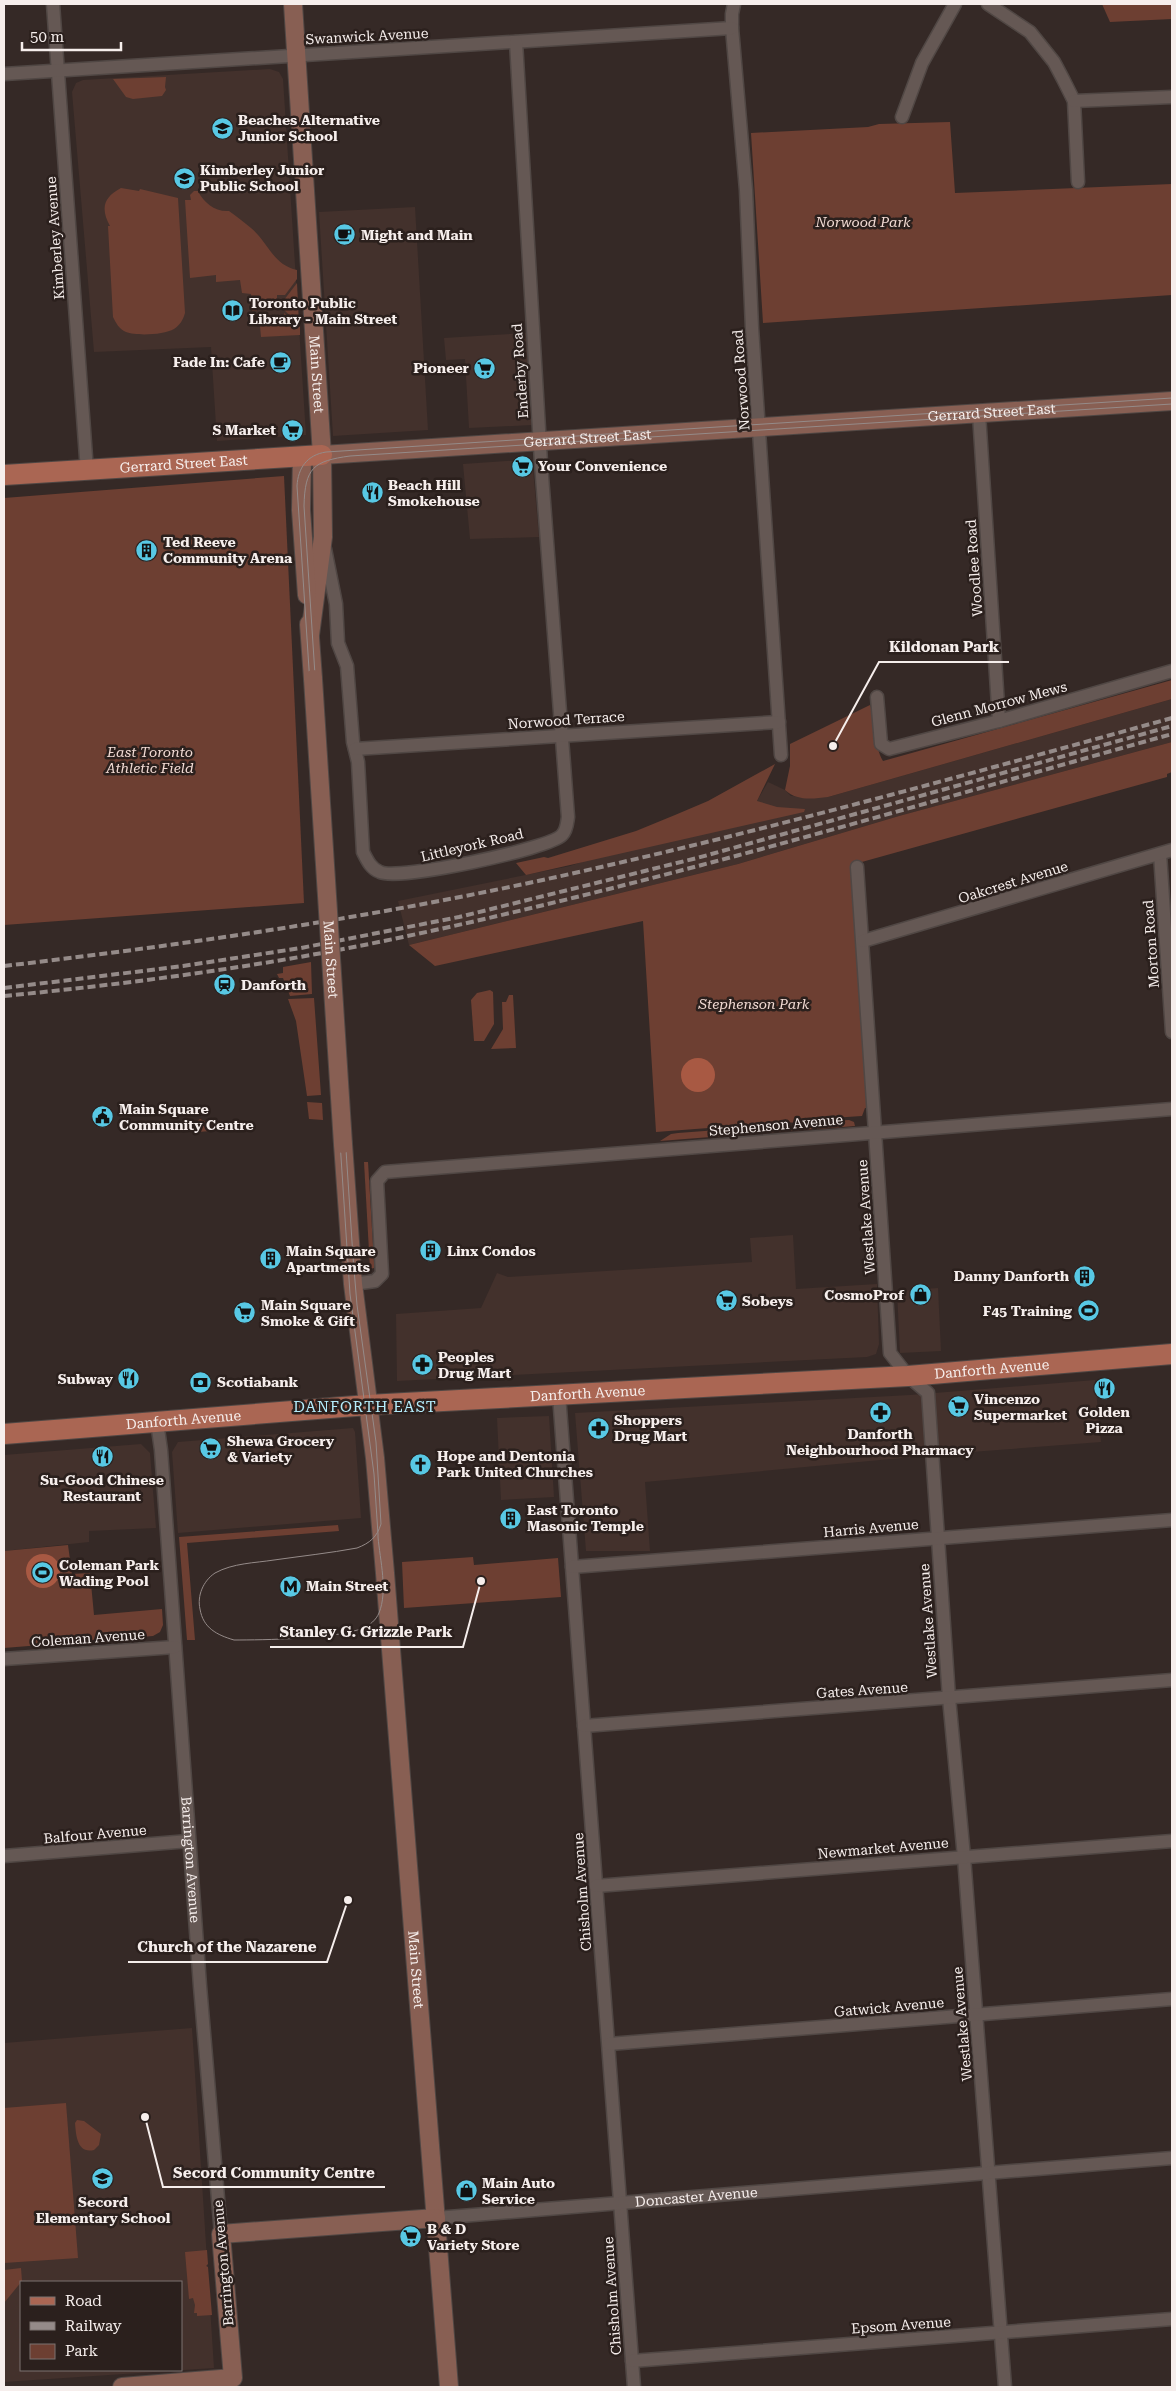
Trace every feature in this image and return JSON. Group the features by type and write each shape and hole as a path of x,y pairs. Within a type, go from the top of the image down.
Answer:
{"main road":[{"name":"Gerrard Street East","path":"4,475 322,455"},
{"name":"Danforth Avenue","path":"4,1434 368,1404 908,1376 1172,1354"}],"street":[{"name":"Kimberley Avenue","path":"53,4 87,470"},
{"name":"Main Street","path":"293,4 322,455 323,537 310,635"},
{"name":"Norwood Road","path":"734,4 732,28 743,146 759,427 781,755"},
{"path":"902,117 922,63 955,4"},
{"path":"988,4 1014,20 1036,39 1054,62 1074,101 1078,182"},
{"name":"Swanwick Avenue","path":"4,74 732,28"},
{"name":"Enderby Road","path":"516,42 539,441 568,817"},
{"path":"1074,101 1172,97"},
{"name":"Gerrard Street East","path":"322,455 1172,401"},
{"name":"Woodlee Road","path":"979,414 999,720"},
{"name":"Main Street","path":"302,456 301,510 352,1284 375,1458 449,2387"},
{"name":"Main Street","path":"323,537 336,604 338,643 347,666 355,749 358,762 363,852 369,864"},
{"name":"Glenn Morrow Mews","path":"877,696 881,744 889,749 1172,671"},
{"name":"Norwood Terrace","path":"355,749 779,722"},
{"name":"Littleyork Road","path":"369,864 380,873 396,874 430,871 497,856 555,840 567,828 568,817"},
{"name":"Oakcrest Avenue","path":"863,941 1172,850"},
{"name":"Morton Road","path":"1160,854 1172,1032"},
{"name":"Westlake Avenue","path":"857,867 890,1353 908,1376 928,1392 949,1698 990,2172 1005,2387"},
{"name":"Stephenson Avenue","path":"352,1284 375,1281 382,1274 377,1181 382,1173 1172,1109"},
{"name":"Chisholm Avenue","path":"559,1395 634,2387"},
{"name":"Barrington Avenue","path":"157,1422 161,1450 233,2382"},
{"name":"Harris Avenue","path":"572,1567 1172,1520"},
{"name":"Coleman Avenue","path":"4,1659 175,1647"},
{"name":"Gates Avenue","path":"584,1726 1172,1680"},
{"name":"Balfour Avenue","path":"4,1856 190,1840"},
{"name":"Newmarket Avenue","path":"596,1886 1172,1841"},
{"name":"Gatwick Avenue","path":"609,2044 1172,1999"},
{"name":"Doncaster Avenue","path":"221,2234 1172,2158"},
{"name":"Epsom Avenue","path":"632,2361 1172,2319"},
{"path":"122,2387 233,2382"}],"shaded area":[{"name":"Kimberley Junior Public School","path":"270,69 279,72 283,79 306,435 217,441 211,347 94,352 72,92 76,83 83,80"},
{"path":"415,207 428,430 333,436 319,212"},
{"path":"526,333 532,425 469,428 465,359 446,360 444,338"},
{"path":"522,460 529,463 533,468 539,537 470,539 463,464"},
{"path":"1172,699 1172,742 899,816 738,864 409,945 398,901 570,866 757,801 768,782 785,790 791,796 828,797"},
{"path":"698,1058 710,1063 715,1075 710,1087 698,1092 686,1087 681,1075 686,1063"},
{"path":"793,1235 796,1289 877,1284 879,1344 876,1354 867,1357 397,1381 396,1314 481,1308 497,1273 508,1277 752,1262 750,1238"},
{"path":"938,1288 941,1351 900,1353 897,1291"},
{"path":"1095,1380 1101,1442 945,1454 645,1482 650,1551 586,1551 575,1413 910,1395"},
{"path":"549,1416 554,1497 501,1500 497,1418"},
{"path":"353,1428 355,1432 361,1518 178,1533 172,1452 178,1442"},
{"path":"141,1444 150,1453 156,1528 89,1531 89,1542 4,1551 4,1455"},
{"name":"Coleman Park Wading Pool","path":"43,1554 55,1559 60,1571 55,1583 43,1588 31,1583 26,1571 31,1559"},
{"name":"Secord Elementary School","path":"192,2028 214,2368 182,2370 182,2281 20,2281 20,2371 169,2371 4,2382 4,2043"}],"green space":[{"path":"1102,4 1172,4 1172,19 1110,22"},
{"path":"166,77 166,90 162,96 133,99 126,97 113,79"},
{"name":"Norwood Park","path":"950,122 955,193 1172,184 1172,295 763,323 751,133 868,127 879,124"},
{"path":"121,188 139,191 140,189 178,198 185,313 180,324 164,333 136,334 126,332 121,329 113,317 108,226 110,226 105,214 105,204 115,191"},
{"path":"194,191 198,191 210,206 219,210 229,211 257,234 276,258 297,270 297,279 285,295 277,295 277,298 268,304 257,304 257,311 252,311 251,294 242,293 240,280 216,282 216,275 190,278 185,200 191,200 190,195"},
{"path":"297,283 299,324 284,310 284,300"},
{"path":"284,313 300,327 300,335 261,337 260,326 285,325"},
{"name":"East Toronto Athletic Field","path":"284,476 304,903 4,925 4,498"},
{"path":"1172,680 1172,699 828,797 800,798 785,790 790,766 790,744 870,705 878,748 883,761"},
{"name":"Stephenson Park","path":"1172,742 1172,772 1167,774 1167,777 851,865 867,1108 865,1108 862,1116 801,1120 796,1123 786,1122 656,1132 643,921 435,966 409,945 738,864 899,816"},
{"path":"775,764 757,801 777,807 805,809 804,812 526,875 516,863 544,857 548,858 636,831 708,801"},
{"path":"311,962 312,994 290,996 283,978 279,978 277,974 283,973 283,967"},
{"path":"490,990 493,992 494,1024 484,1041 474,1041 471,1000 477,993"},
{"path":"509,995 513,995 516,1048 491,1049 503,1029 502,1002 506,1002"},
{"path":"314,998 321,1095 307,1096 296,1021 288,999"},
{"path":"307,1102 322,1103 323,1120 309,1119"},
{"path":"200,1119 225,1127 223,1130 198,1132 194,1130 193,1124"},
{"path":"849,1120 854,1122 855,1126 817,1129 816,1122"},
{"path":"813,1123 813,1129 660,1141 671,1134 678,1133 785,1125 796,1127"},
{"path":"364,1162 368,1162 374,1262 374,1268 370,1269"},
{"path":"338,1525 339,1531 187,1543 195,1640 187,1640 179,1537"},
{"path":"68,1545 72,1574 90,1573 94,1615 162,1609 163,1625 160,1632 153,1636 4,1648 4,1551"},
{"path":"473,1557 474,1565 558,1558 561,1597 404,1608 402,1562"},
{"path":"66,2103 78,2258 4,2263 4,2108"},
{"path":"77,2120 84,2121 101,2134 99,2145 94,2150 84,2149 78,2142 75,2123"},
{"path":"207,2250 208,2264 206,2266 208,2267 212,2315 197,2316 197,2313 194,2313 195,2305 193,2298 189,2299 185,2252"},
{"path":"21,2268 22,2281 20,2281 4,2303 4,2270"}],"tram line":[{"path":"1172,398 326,452 314,456 305,463 299,474 297,486 350,1294 374,1474 378,1534 378,1537 383,1575 383,1595 379,1613 374,1620 366,1627 351,1632 300,1638 234,1640 212,1630 204,1621 199,1599 204,1584 215,1573 229,1567 244,1564 357,1548 372,1539 377,1533 379,1529 381,1524 376,1442 357,1305 353,1257 304,506 306,483 309,475 319,464 350,456 1172,404"}],"railway":[{"path":"4,966 272,930 472,895 538,881 777,825 1172,718"},
{"path":"4,988 183,966 301,948 459,917 697,858 1172,726"},
{"path":"4,996 154,979 254,965 403,937 597,892 693,867 1172,734"}],"place":[{"name":"Beaches Alternative Junior School","path":"222,128"},
{"name":"Kimberley Junior Public School","path":"184,178"},
{"name":"Might and Main","path":"345,235"},
{"name":"Toronto Public Library - Main Street","path":"233,311"},
{"name":"Fade In: Cafe","path":"281,362"},
{"name":"Pioneer","path":"485,368"},
{"name":"S Market","path":"292,430"},
{"name":"Your Convenience","path":"522,466"},
{"name":"Beach Hill Smokehouse","path":"372,493"},
{"name":"Ted Reeve Community Arena","path":"147,550"},
{"name":"Kildonan Park","path":"833,746"},
{"name":"Danforth","path":"225,985"},
{"name":"Main Square Community Centre","path":"103,1117"},
{"name":"Linx Condos","path":"431,1251"},
{"name":"Main Square Apartments","path":"270,1259"},
{"name":"Danny Danforth","path":"1085,1276"},
{"name":"CosmoProf","path":"920,1295"},
{"name":"Sobeys","path":"726,1301"},
{"name":"F45 Training","path":"1088,1311"},
{"name":"Main Square Smoke & Gift","path":"245,1313"},
{"name":"Peoples Drug Mart","path":"422,1365"},
{"name":"Subway","path":"129,1379"},
{"name":"Scotiabank","path":"201,1382"},
{"name":"Golden Pizza","path":"1104,1389"},
{"name":"Vincenzo Supermarket","path":"958,1407"},
{"name":"Danforth Neighbourhood Pharmacy","path":"880,1412"},
{"name":"Shoppers Drug Mart","path":"598,1428"},
{"name":"Shewa Grocery & Variety","path":"211,1449"},
{"name":"Su-Good Chinese Restaurant","path":"102,1457"},
{"name":"Hope and Dentonia Park United Churches","path":"421,1464"},
{"name":"East Toronto Masonic Temple","path":"511,1518"},
{"name":"Coleman Park Wading Pool","path":"43,1573"},
{"name":"Stanley G. Grizzle Park","path":"481,1581"},
{"name":"Main Street","path":"290,1586"},
{"name":"Church of the Nazarene","path":"348,1900"},
{"name":"Secord Community Centre","path":"145,2117"},
{"name":"Secord Elementary School","path":"103,2179"},
{"name":"Main Auto Service","path":"466,2191"},
{"name":"B & D Variety Store","path":"411,2237"}],"district":[{"name":"DANFORTH EAST","path":"365,1407"}]}
